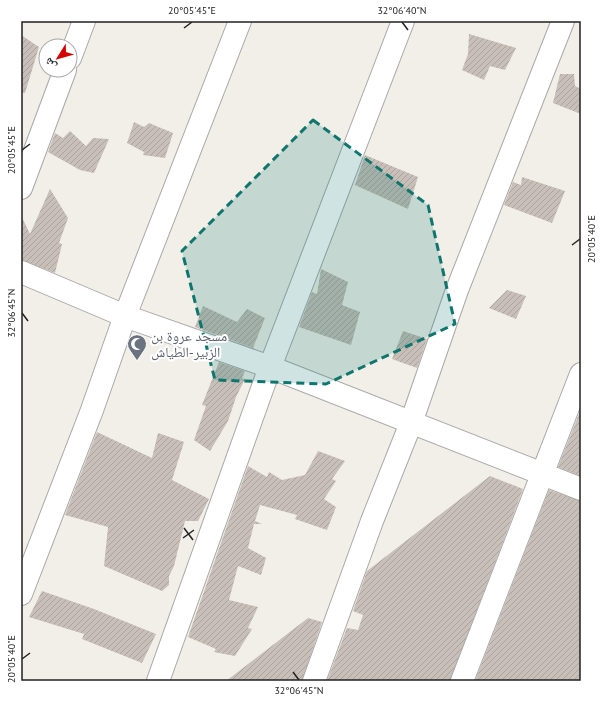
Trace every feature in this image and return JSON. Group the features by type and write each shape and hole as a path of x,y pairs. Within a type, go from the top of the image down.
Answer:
{"street":[{"path":"78,38 84,21"},
{"path":"21,594 92,410 124,316 240,21"},
{"path":"158,681 270,366 403,21"},
{"path":"314,681 372,521 411,422 457,290 562,21"},
{"path":"21,188 63,78"},
{"path":"21,272 124,316 270,366 581,489"},
{"path":"462,681 581,374"}],"highlighted area":[{"path":"313,120 428,205 455,324 326,384 215,380 182,251"}],"building":[{"path":"469,34 516,48 505,70 490,66 484,80 462,70 468,54"},
{"path":"21,35 38,46 38,50 25,93 21,93"},
{"path":"560,74 574,74 575,86 581,89 581,114 553,103"},
{"path":"134,122 144,127 149,123 173,133 165,158 143,155 144,152 127,143"},
{"path":"70,131 86,146 93,138 109,139 94,173 80,170 48,152 55,133 63,138"},
{"path":"365,155 418,177 408,209 355,185"},
{"path":"522,177 565,191 552,223 504,205 513,182 521,185"},
{"path":"50,189 68,218 59,243 62,244 55,273 21,260 21,215 30,234"},
{"path":"321,269 348,282 342,305 360,312 351,345 299,327 312,292 317,294"},
{"path":"507,290 526,296 516,319 489,308"},
{"path":"203,306 237,322 247,309 265,318 253,348 195,327"},
{"path":"403,331 427,339 417,368 392,359"},
{"path":"219,362 245,371 242,378 245,379 236,397 228,421 210,451 194,440 206,406 202,405"},
{"path":"581,409 581,476 558,467"},
{"path":"97,432 152,458 158,433 184,442 172,480 209,499 198,521 185,521 174,566 169,576 169,585 162,591 104,566 108,527 65,515"},
{"path":"318,451 345,461 332,479 336,481 324,499 336,507 327,530 295,519 297,515 260,505 255,521 262,524 254,524 248,548 266,558 261,575 238,566 229,600 258,607 248,628 252,629 235,656 214,652 216,649 188,637 248,466 267,477 269,472 282,480 305,475"},
{"path":"490,476 523,489 450,681 327,681 347,628 358,630 363,615 353,611 367,571"},
{"path":"549,490 581,501 581,681 475,681"},
{"path":"42,591 94,609 156,634 142,663 82,639 84,634 29,617"},
{"path":"308,618 322,622 302,681 226,681"}],"place":[{"name":"مسجد عروة بن الزبير-الطياش","path":"137,361"}]}
